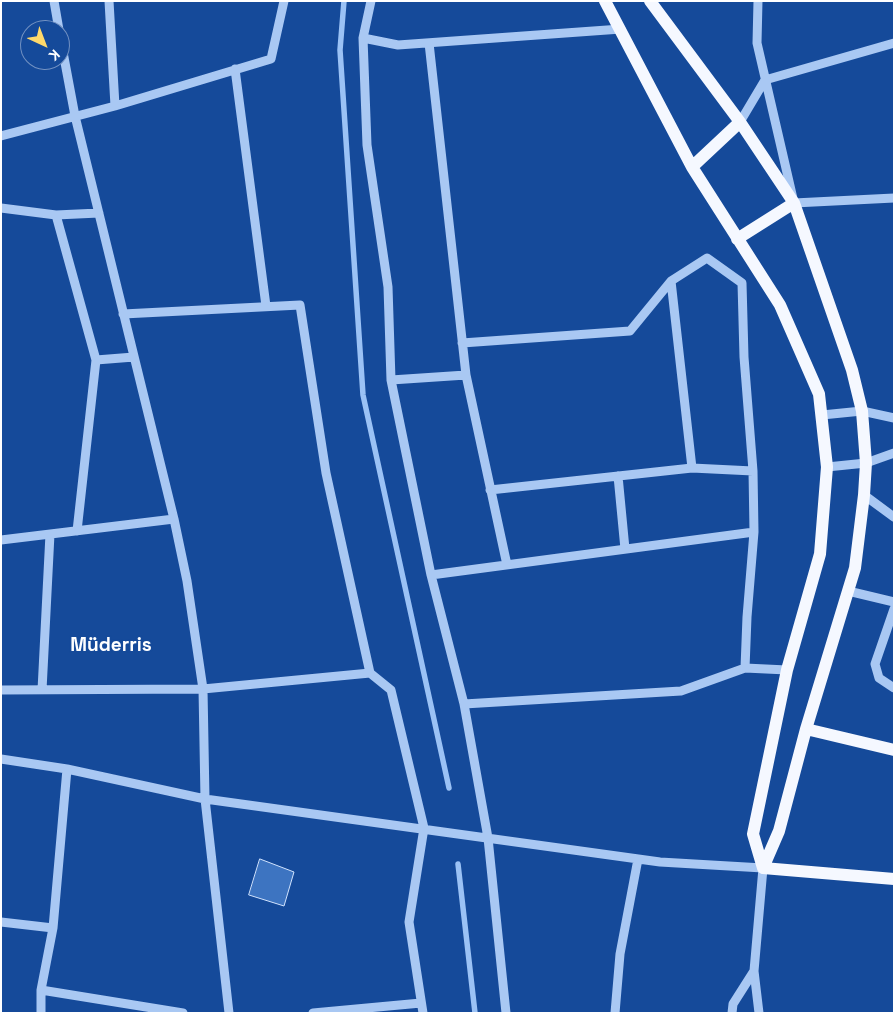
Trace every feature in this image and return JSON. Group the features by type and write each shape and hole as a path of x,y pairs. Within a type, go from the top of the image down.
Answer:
{"main road":[{"path":"605,1 692,167 780,306 819,394 827,467 820,554 787,670 753,834 764,868"},
{"path":"650,1 740,122 794,203 852,370 862,411 866,463 855,568 806,729 779,831 764,868"},
{"path":"692,167 740,122"},
{"path":"738,239 794,203"},
{"path":"806,729 894,750"},
{"path":"764,868 894,879"}],"street":[{"path":"54,1 57,20"},
{"path":"109,1 115,106"},
{"path":"1,136 115,106 271,59 284,1"},
{"path":"371,1 363,38 367,145 388,287 391,380 431,575 464,704 488,838 506,1013"},
{"path":"758,1 757,43 794,203 894,198"},
{"path":"363,38 398,45 621,29"},
{"path":"429,43 466,376 507,565"},
{"path":"740,122 765,80 894,43"},
{"path":"235,69 266,306"},
{"path":"66,70 75,116 174,519 187,581 203,689 205,799 229,1013"},
{"path":"1,208 56,215 99,213"},
{"path":"56,215 96,360 77,531"},
{"path":"462,343 630,331 671,281 707,258 742,283 744,357 753,471 754,532 745,668"},
{"path":"671,281 692,468"},
{"path":"124,314 300,304 326,473 370,673 391,690 424,828 409,922 423,1013"},
{"path":"96,360 134,357"},
{"path":"391,380 466,376"},
{"path":"822,415 862,411 894,418"},
{"path":"827,467 866,463 894,453"},
{"path":"490,490 692,468 753,471"},
{"path":"618,476 625,549"},
{"path":"864,495 894,517"},
{"path":"1,540 174,519"},
{"path":"431,575 754,532"},
{"path":"42,690 50,534"},
{"path":"848,591 894,602"},
{"path":"894,609 875,664 879,678 894,688"},
{"path":"464,704 681,691 745,668 787,670"},
{"path":"1,690 203,689 370,673"},
{"path":"1,759 67,769 205,799 660,862 764,868 754,971 759,1013"},
{"path":"41,1013 41,990 53,928 67,769"},
{"path":"615,1013 620,954 638,859"},
{"path":"1,922 53,928"},
{"path":"732,1013 733,1004 754,971"},
{"path":"41,990 183,1013"},
{"path":"313,1013 421,1003"}],"building":[{"path":"260,859 294,872 284,906 249,895"}],"waterway":[{"path":"344,1 340,50 363,395 449,788"},
{"path":"458,864 475,1013"}],"district":[{"name":"Müderris","path":"111,646"}]}
